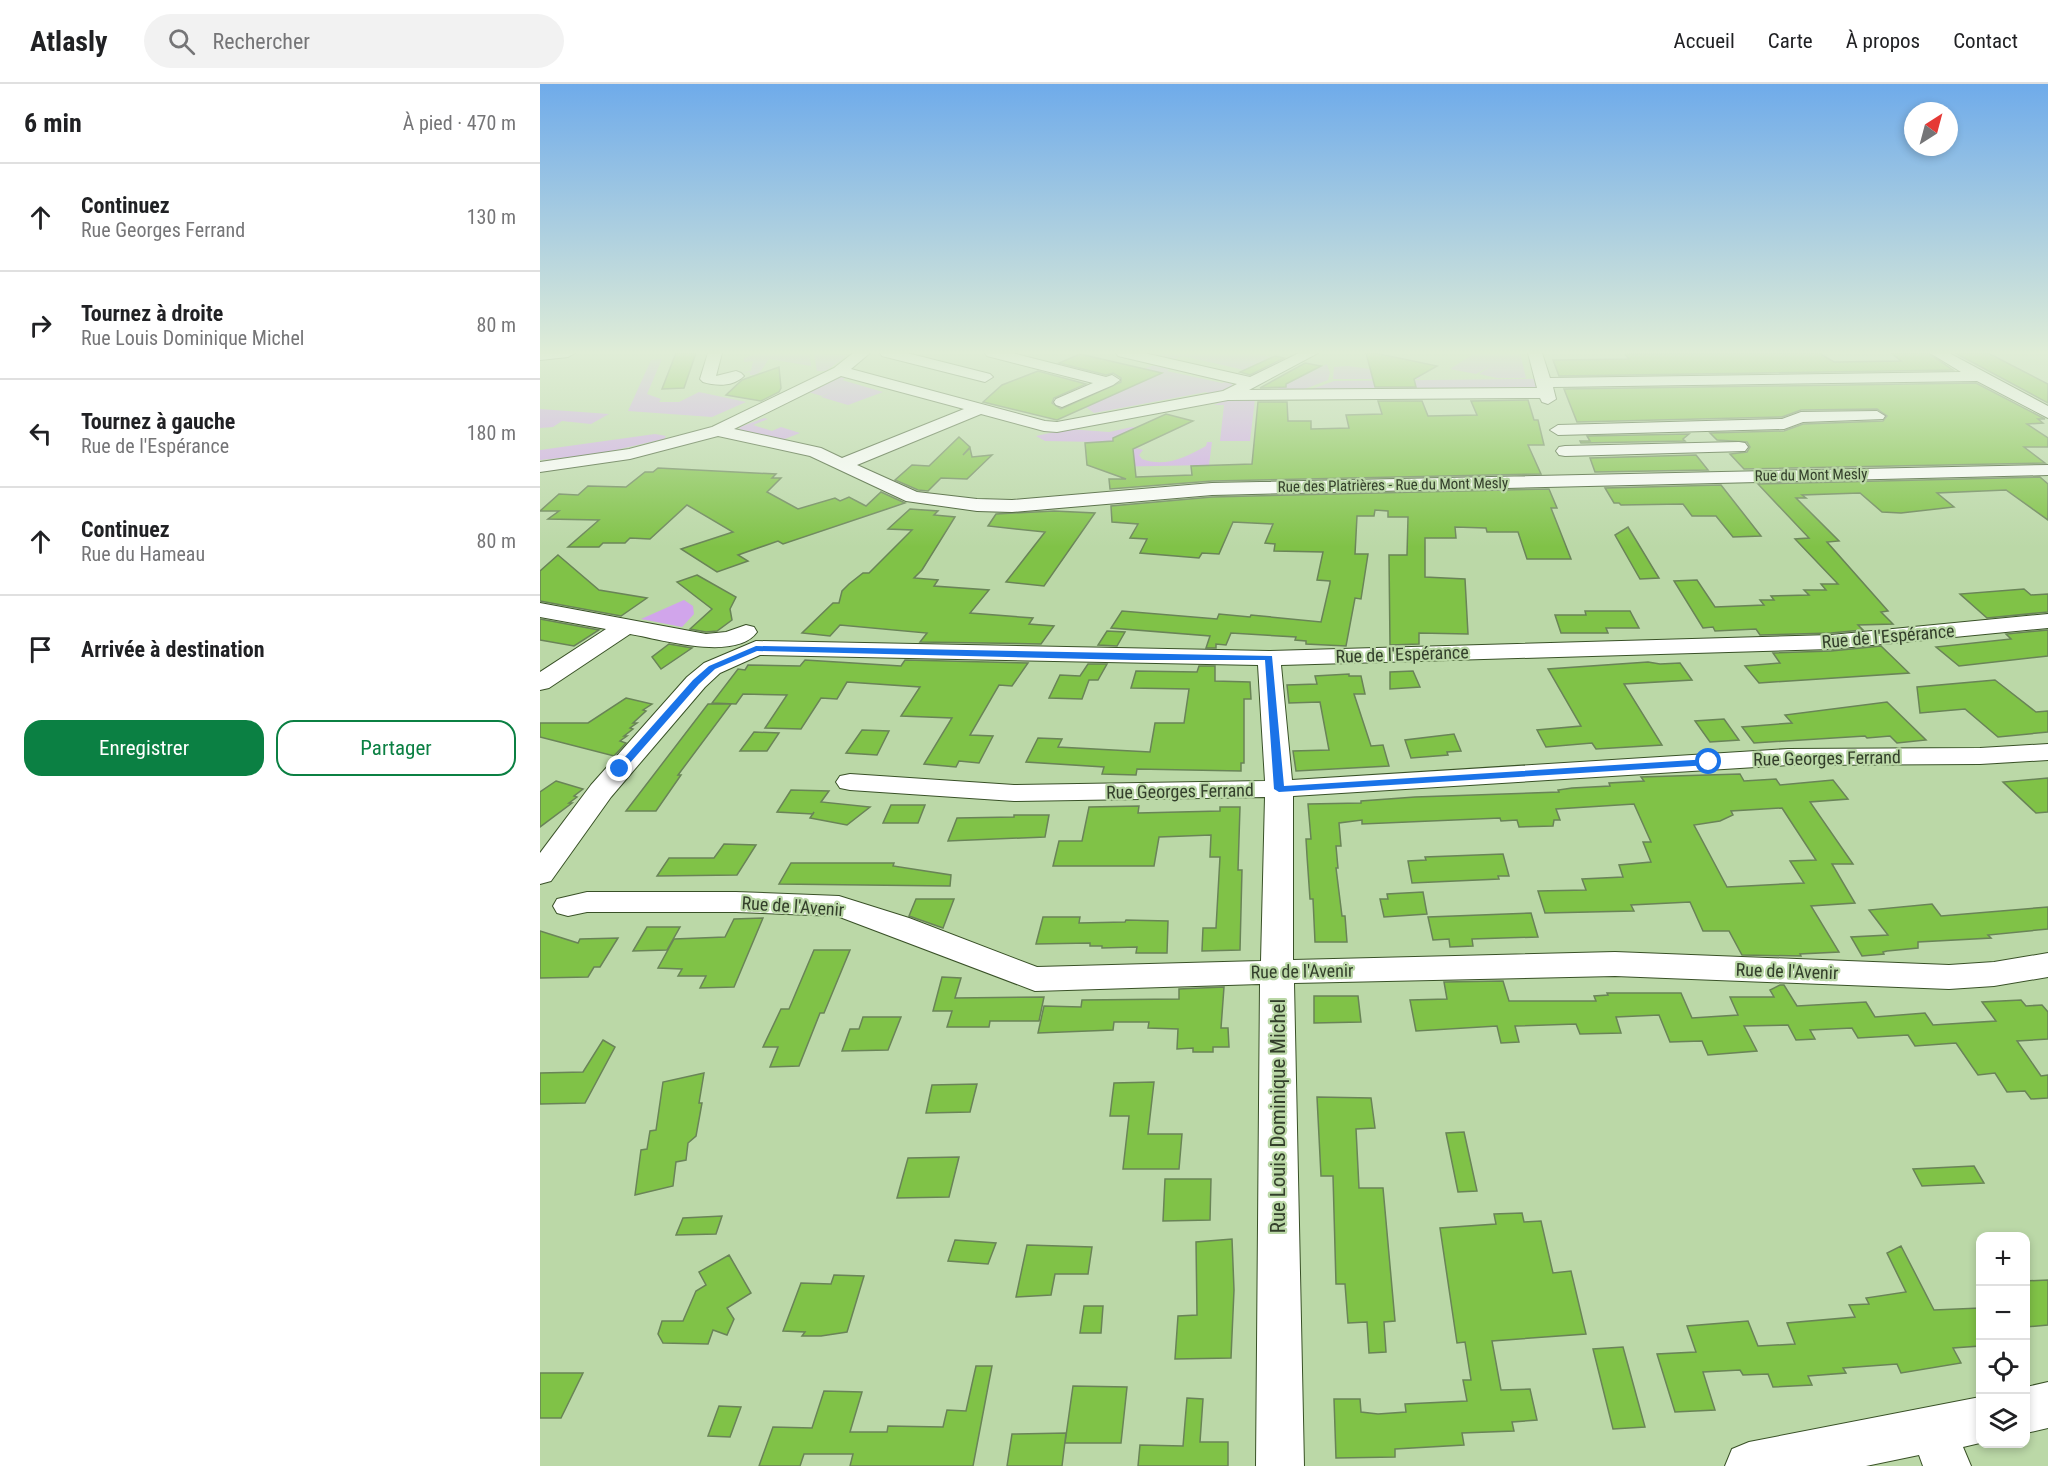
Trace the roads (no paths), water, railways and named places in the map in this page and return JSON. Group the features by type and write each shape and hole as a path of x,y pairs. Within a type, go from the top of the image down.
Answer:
{"street":[{"path":"540,467 620,456 718,431 745,417"},
{"path":"843,464 958,417"},
{"path":"1011,417 1057,427 1108,417"},
{"path":"1553,417 1573,481"},
{"path":"1557,430 1784,424 1800,417"},
{"name":"Rue des Platrières - Rue du Mont Mesly","path":"718,431 815,452 914,497 954,503 1012,506 1212,489 1573,481"},
{"path":"1565,451 1739,447"},
{"name":"Rue du Mont Mesly","path":"1573,481 2048,470"},
{"path":"540,610 705,641 751,640"},
{"name":"Rue de l'Espérance","path":"751,640 1133,657 1269,658 1831,642 2048,621"},
{"path":"540,683 627,626"},
{"path":"540,874 601,791 696,682 751,640"},
{"name":"Rue Louis Dominique Michel","path":"1269,658 1279,789 1277,972 1280,1466"},
{"name":"Rue Georges Ferrand","path":"850,782 1014,793 1279,789 1788,757 1980,756 2048,752"},
{"name":"Rue de l'Avenir","path":"568,906 587,902 736,902 839,906 1035,979 1615,964 1949,977 1994,974 2048,965"},
{"path":"2030,1409 2048,1405"},
{"path":"1749,1466 1939,1448 1976,1423"}]}
